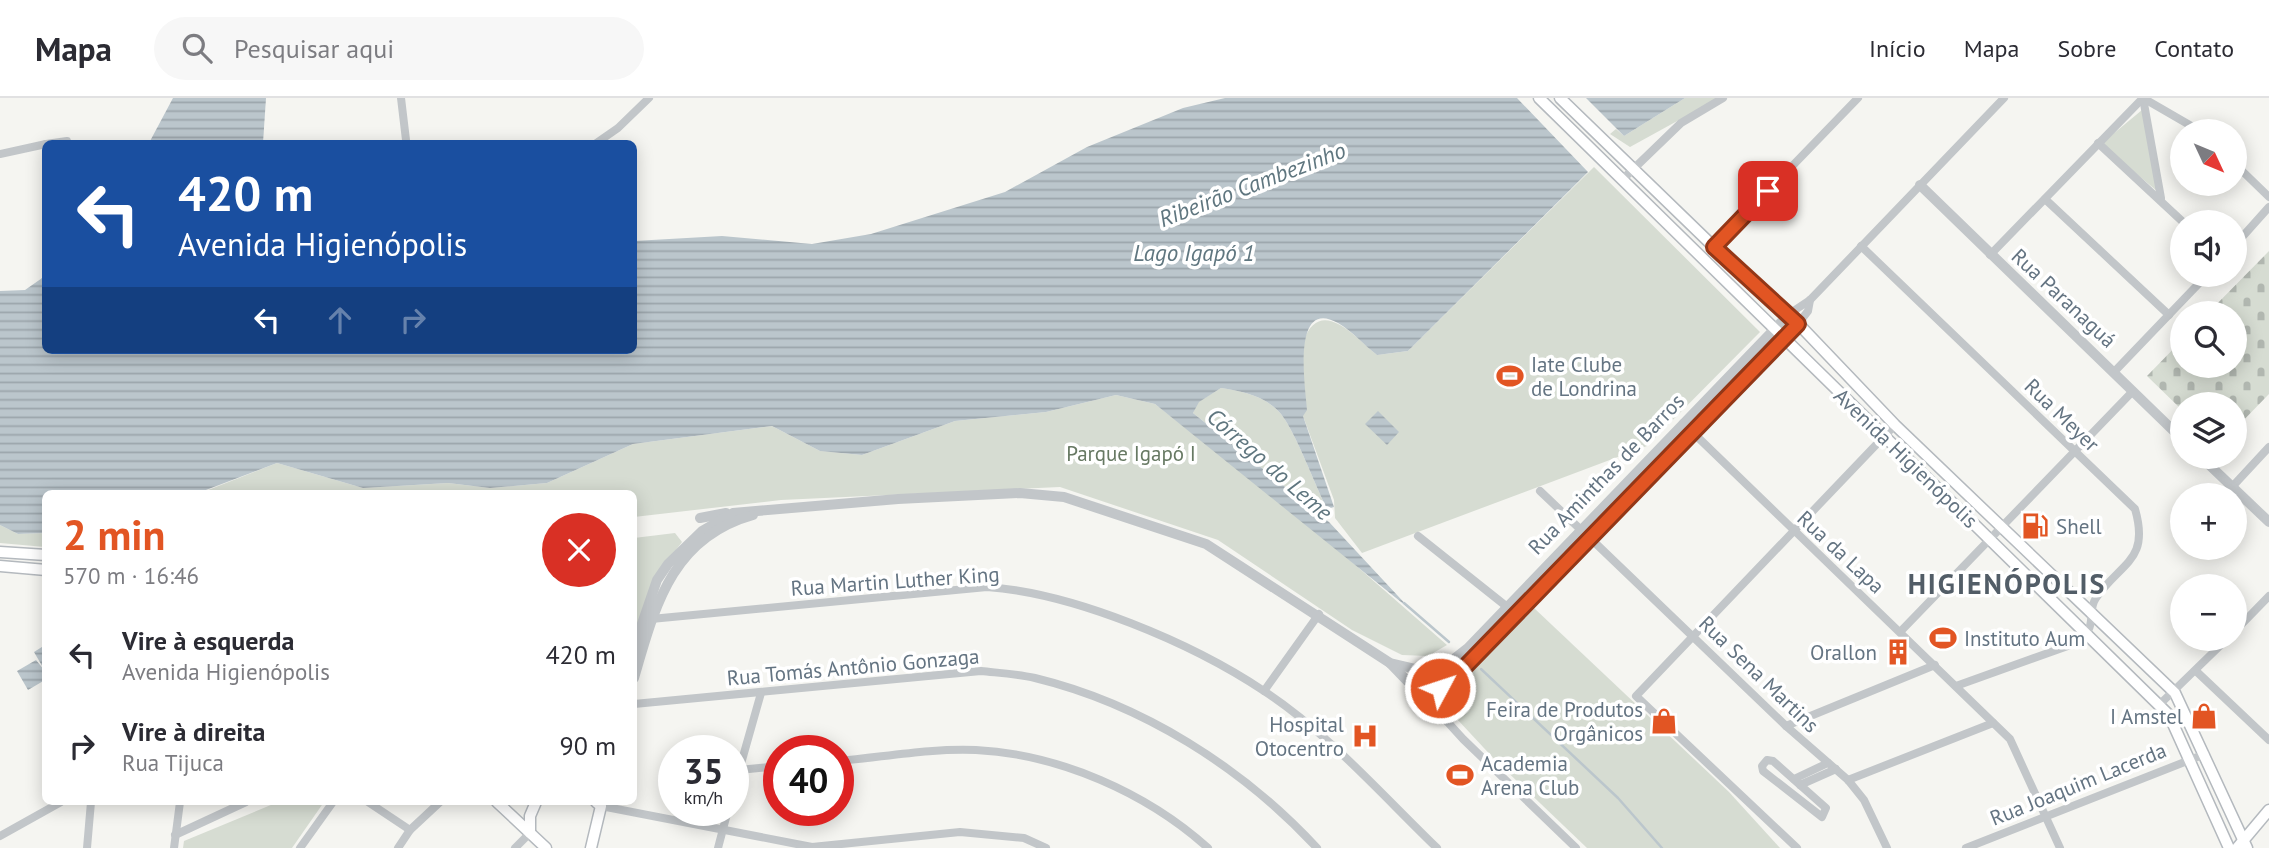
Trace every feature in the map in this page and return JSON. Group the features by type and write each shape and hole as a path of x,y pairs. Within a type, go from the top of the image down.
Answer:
{"main road":[{"name":"Avenida Higienópolis","path":"1539,98 2160,705 2169,715 2190,757 2229,848"},
{"name":"Avenida Higienópolis","path":"1560,98 1714,247 1789,314 1895,425 2175,693 2205,754 2242,846"},
{"path":"0,552 42,555"},
{"path":"0,566 42,570"},
{"path":"500,805 546,848"},
{"path":"530,833 530,816 535,805"},
{"path":"590,846 600,805"},
{"path":"2242,846 2269,810"}],"street":[{"path":"401,98 406,140"},
{"path":"602,140 649,98"},
{"path":"1623,180 1681,123 1723,98"},
{"path":"1714,247 1858,98"},
{"name":"Rua Aminthas de Barros","path":"1424,670 1452,663 1789,314 1811,300 2004,98"},
{"path":"2143,98 2179,119"},
{"path":"1990,255 2143,98"},
{"path":"2143,98 2161,199"},
{"path":"2098,143 2172,210"},
{"path":"0,154 42,145"},
{"path":"2247,176 2269,197"},
{"name":"Rua Paranaguá","path":"1920,185 2170,427"},
{"path":"2045,199 2169,315"},
{"path":"2247,231 2269,206"},
{"name":"Rua Meyer","path":"1861,246 2134,509 2141,531 2131,562 2096,598 2094,617 2087,634"},
{"path":"2114,373 2196,287"},
{"name":"Rua Aminthas de Barros","path":"1441,683 1458,674 1798,324 1808,311 1811,300"},
{"path":"1901,631 2133,391"},
{"name":"Rua da Lapa","path":"1683,423 2010,739 2060,848"},
{"path":"1797,848 1636,696 1895,425"},
{"path":"2236,483 2269,447"},
{"path":"2213,469 2228,483"},
{"path":"1540,491 1580,529"},
{"path":"700,518 911,498 1020,493 1064,497 1206,544 1319,614 1390,663 1463,739 1576,848"},
{"path":"2247,501 2269,522"},
{"path":"637,639 657,580 690,540 733,513"},
{"path":"677,566 726,525 760,513"},
{"path":"637,668 660,594 702,531"},
{"path":"1418,536 1506,606"},
{"name":"Rua Sena Martins","path":"1590,537 1786,726 1848,780 1864,800 1887,848"},
{"path":"651,619 649,610 657,580"},
{"name":"Rua Martin Luther King","path":"651,619 988,587 1098,612 1178,644 1264,691 1318,734 1437,848"},
{"path":"2247,619 2269,596"},
{"path":"1264,691 1319,614"},
{"path":"1956,686 2067,648 2087,634"},
{"path":"2160,705 2215,651"},
{"path":"1390,663 1437,673 1441,683 1433,695 1419,692"},
{"path":"1786,726 1935,665"},
{"path":"1419,692 1415,677 1424,670"},
{"name":"Rua Tomás Antônio Gonzaga","path":"637,704 981,671 1034,678 1111,704 1167,729 1262,795 1317,848"},
{"path":"2196,671 2269,740"},
{"path":"749,735 761,693"},
{"path":"1848,780 1993,723"},
{"path":"854,760 975,750 1026,755 1078,772 1121,792 1180,826 1208,848"},
{"name":"Rua Joaquim Lacerda","path":"1966,848 2047,818 2190,757 2205,754"},
{"path":"1770,759 1797,782 1826,808 1822,817 1763,771 1762,766 1770,759"},
{"path":"1797,782 1828,763"},
{"path":"1797,782 1836,769"},
{"path":"0,836 56,805"},
{"path":"87,848 91,805"},
{"path":"174,848 180,805"},
{"path":"175,835 240,805"},
{"path":"300,848 331,805"},
{"path":"372,805 410,830"},
{"path":"398,848 410,830 437,805"},
{"path":"608,805 722,832 812,847 960,832 1024,838 1046,848"},
{"path":"718,848 724,826"},
{"path":"515,848 530,833"}],"green space":[{"path":"1685,98 1719,98 1630,147 1610,134 1616,129 1624,136"},
{"path":"2142,110 2157,191 2101,144"},
{"name":"Iate Clube de Londrina","path":"1594,167 1760,332 1647,446 1362,553 1335,518 1334,500 1303,416 1303,342 1310,328 1318,322 1328,320 1348,330 1377,355 1408,351"},
{"path":"2269,251 2269,394 2247,417 2247,392 2170,392 2170,398 2147,376 2170,352 2170,378 2247,378 2247,301 2220,301 2234,287 2247,287 2247,273"},
{"path":"1221,388 1261,399 1281,414 1299,446 1327,509 1323,517 1193,413 1198,402"},
{"name":"Parque Igapó I","path":"1116,395 1155,404 1313,528 1447,645 1428,656 1402,655 1352,630 1218,540 1060,487 781,500 637,517 637,490 208,490 277,463 363,488 448,483 490,488 547,483 633,444 772,426 820,451 862,455 955,421 1046,412"},
{"path":"0,525 18,534 42,533 42,547 0,543"},
{"path":"675,533 682,542 672,555 637,633 637,538"},
{"path":"1534,608 1729,792 1780,848 1587,848 1497,762 1456,718 1455,704 1459,688 1480,657"},
{"path":"271,805 322,805 292,848 183,848 184,841"}],"water":[{"path":"173,98 266,98 263,140 151,140"},
{"name":"Lago Igapó 1","path":"1225,98 1517,98 1588,172 1408,351 1377,355 1338,323 1323,318 1313,323 1304,349 1307,410 1303,416 1334,507 1327,509 1287,423 1268,403 1245,393 1221,388 1199,402 1193,413 1329,522 1411,610 1155,404 1116,395 1046,412 955,421 862,455 820,451 772,426 633,444 547,483 490,488 448,483 363,488 277,463 206,490 42,490 42,533 18,534 0,525 0,291 25,290 42,278 42,354 637,354 637,241 722,236 812,244 871,234 1005,192 1087,147 1183,108"},
{"path":"1586,98 1685,98 1624,136"},
{"path":"1378,411 1399,432 1387,445 1365,424"},
{"path":"42,647 42,666 34,652"},
{"path":"36,660 42,667 42,682 28,690 17,671"}],"waterway":[{"name":"Córrego do Leme","path":"1404,603 1449,642"},
{"name":"Córrego do Leme","path":"1481,669 1618,798 1662,848"}],"place":[{"name":"Iate Clube de Londrina","path":"1510,376"},
{"name":"Shell","path":"2035,526"},
{"name":"Instituto Aum","path":"1943,638"},
{"name":"Orallon","path":"1898,652"},
{"name":"I Amstel","path":"2204,716"},
{"name":"Feira de Produtos Orgânicos","path":"1664,721"},
{"name":"Hospital Otocentro","path":"1365,736"},
{"name":"Academia Arena Club","path":"1460,775"}],"district":[{"name":"HIGIENÓPOLIS","path":"2007,583"}],"route":[{"path":"1440,688 1441,683 1458,674 1798,324 1714,247 1768,191"}],"water label":[{"name":"Ribeirão Cambezinho","path":"1252,184"}]}
